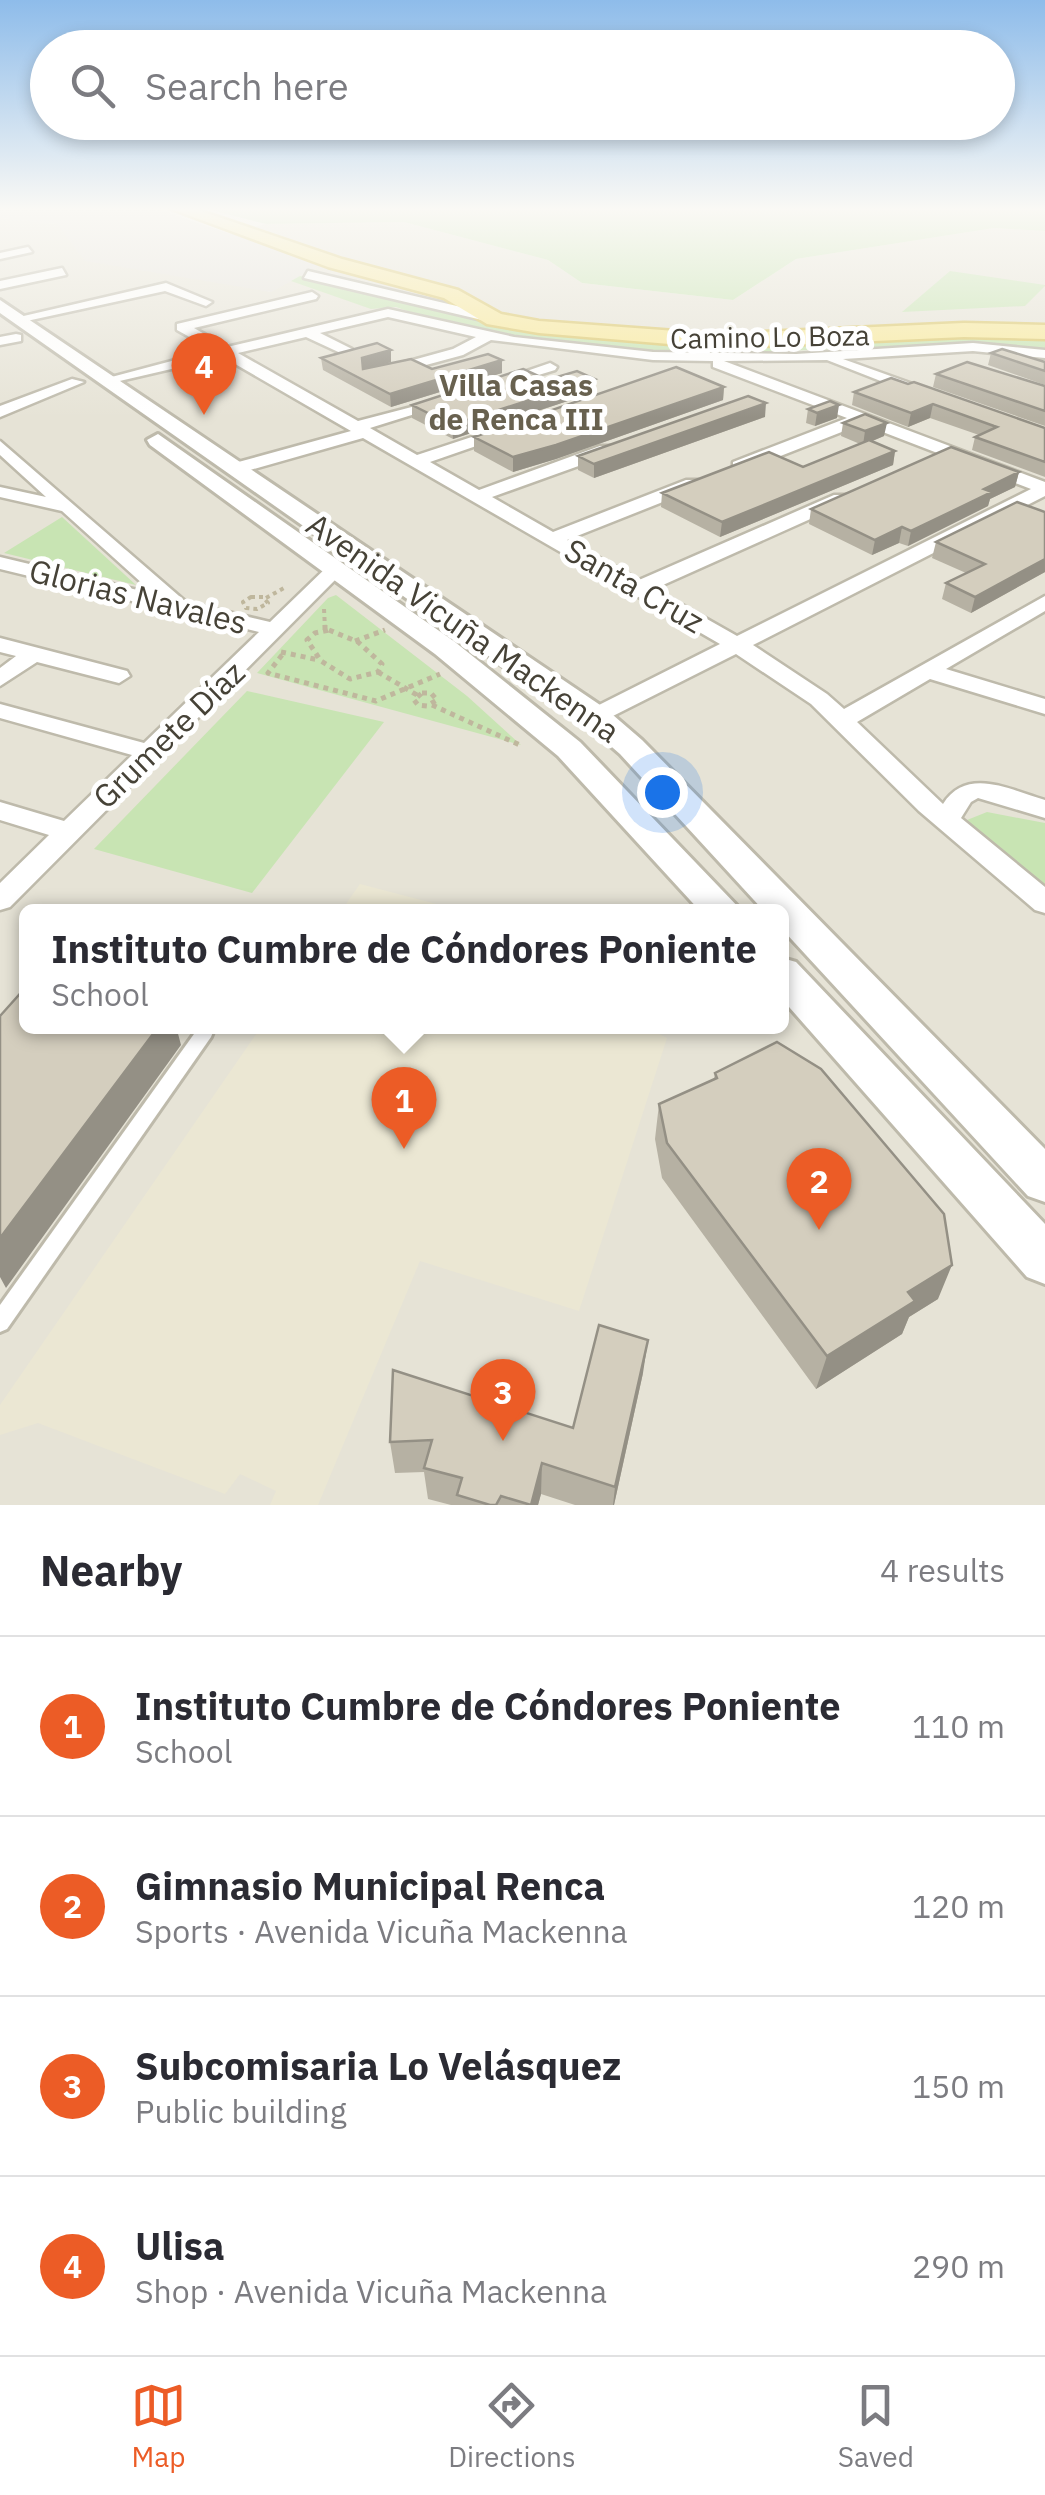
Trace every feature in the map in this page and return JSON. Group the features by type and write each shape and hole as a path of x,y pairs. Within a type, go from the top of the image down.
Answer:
{"main road":[{"name":"Camino Lo Boza","path":"392,278 450,294 492,328 717,341 806,340 946,330 1045,332"}],"street":[{"path":"0,285 32,278"},
{"name":"Camino Lo Boza","path":"316,278 492,328"},
{"path":"6,325 166,287 206,302"},
{"name":"Santa Cruz","path":"312,296 182,327 793,680 946,820 1045,903"},
{"path":"111,380 394,313 492,328 572,349 670,357 825,358 986,347 1045,354"},
{"name":"Avenida Vicuña Mackenna","path":"6,325 151,422 336,569 466,664 570,749 716,904"},
{"path":"371,376 452,354 492,328"},
{"path":"306,332 347,352"},
{"path":"919,350 955,363"},
{"path":"663,376 671,367 670,357"},
{"path":"708,358 1045,488"},
{"path":"825,358 935,396"},
{"path":"494,385 550,367"},
{"path":"0,412 69,368"},
{"name":"Avenida Vicuña Mackenna","path":"69,368 111,380 151,422 237,468 595,716 631,747 781,904"},
{"path":"746,401 780,388"},
{"path":"237,468 456,396"},
{"path":"552,539 860,418"},
{"path":"416,461 518,427"},
{"path":"0,446 181,607"},
{"path":"478,496 618,446"},
{"path":"917,464 947,451"},
{"path":"639,588 865,488"},
{"path":"595,716 1045,488"},
{"path":"0,492 69,507"},
{"name":"Glorias Navales","path":"0,563 181,607 273,643"},
{"name":"Grumete Díaz","path":"0,900 59,828 273,643 336,569"},
{"path":"841,721 1045,602"},
{"path":"0,645 118,676"},
{"path":"0,679 33,654"},
{"path":"929,671 1045,707"},
{"path":"0,711 151,752"},
{"path":"946,820 961,796 975,790 1045,809"},
{"path":"0,811 59,828"},
{"name":"Avenida Vicuña Mackenna","path":"789,912 1045,1180"},
{"path":"789,981 1045,1260"}],"lane":[{"path":"0,1322 204,1034"}],"path":[{"path":"321,660 307,640 320,631 336,630 378,658 382,664 378,672"},
{"path":"432,705 438,700 435,695 417,695 405,689 378,672 350,679 321,660 273,643 268,672 376,701 405,689 466,664"},
{"path":"417,695 414,700 418,705 432,705 546,758 570,749"}],"shaded area":[{"path":"0,278 227,278 270,292 295,278 575,278 582,283 733,300 766,278 1045,278 1045,1505 0,1505"},
{"path":"188,278 296,278 271,292"},
{"path":"360,884 436,904 346,904"},
{"path":"256,1034 659,1034 667,1038 579,1311 420,1261 318,1505 270,1505 276,1491 240,1474 225,1494 38,1423 0,1435 0,1405"}],"green space":[{"path":"309,278 483,322 568,335 1045,336 1045,352 973,344 702,354 582,345 515,337 427,318 396,307 371,309 291,281"},
{"path":"575,278 766,278 733,300 582,283"},
{"path":"942,278 999,278 1045,285 1025,306 902,312"},
{"path":"62,517 136,585 4,553"},
{"path":"336,595 467,696 521,745 257,673 328,598"},
{"path":"247,691 384,722 252,893 94,849"},
{"path":"987,812 1045,823 1045,891 962,822"}],"building":[{"path":"377,343 391,350 362,358 363,369 411,359 432,369 488,354 502,360 390,394 321,358"},
{"path":"1002,349 1045,362 1045,371 991,353"},
{"path":"967,362 1045,386 1045,411 936,374"},
{"path":"676,367 724,387 513,457 474,437"},
{"path":"523,369 547,380 577,371 595,379 452,425 412,405"},
{"path":"891,378 914,382 1045,428 1045,462 975,437 997,427 933,404 911,413 854,392"},
{"path":"748,396 766,403 594,464 578,456"},
{"path":"830,401 839,405 817,413 808,409"},
{"path":"865,414 887,423 865,431 843,423"},
{"path":"869,440 895,451 722,522 662,493 769,452 803,467"},
{"path":"951,447 1019,472 984,489 992,492 911,531 902,527 875,540 811,509"},
{"path":"1017,502 1045,512 1045,559 975,597 946,583 985,564 936,542"},
{"path":"19,995 19,1034 153,1034 0,1238 0,1016"},
{"path":"777,1042 821,1069 944,1214 952,1265 908,1292 915,1301 827,1356 667,1143 659,1104 717,1078 715,1073"},
{"path":"599,1325 648,1340 615,1487 542,1463 531,1505 501,1496 496,1505 490,1505 457,1495 462,1478 424,1468 432,1440 390,1442 393,1370 573,1428"}],"place":[{"name":"Ulisa","path":"204,415"},
{"name":"Instituto Cumbre de Cóndores Poniente","path":"404,1149"},
{"name":"Gimnasio Municipal Renca","path":"819,1230"},
{"name":"Subcomisaria Lo Velásquez","path":"503,1441"}],"district":[{"name":"Villa Casas de Renca III","path":"516,403"}]}
